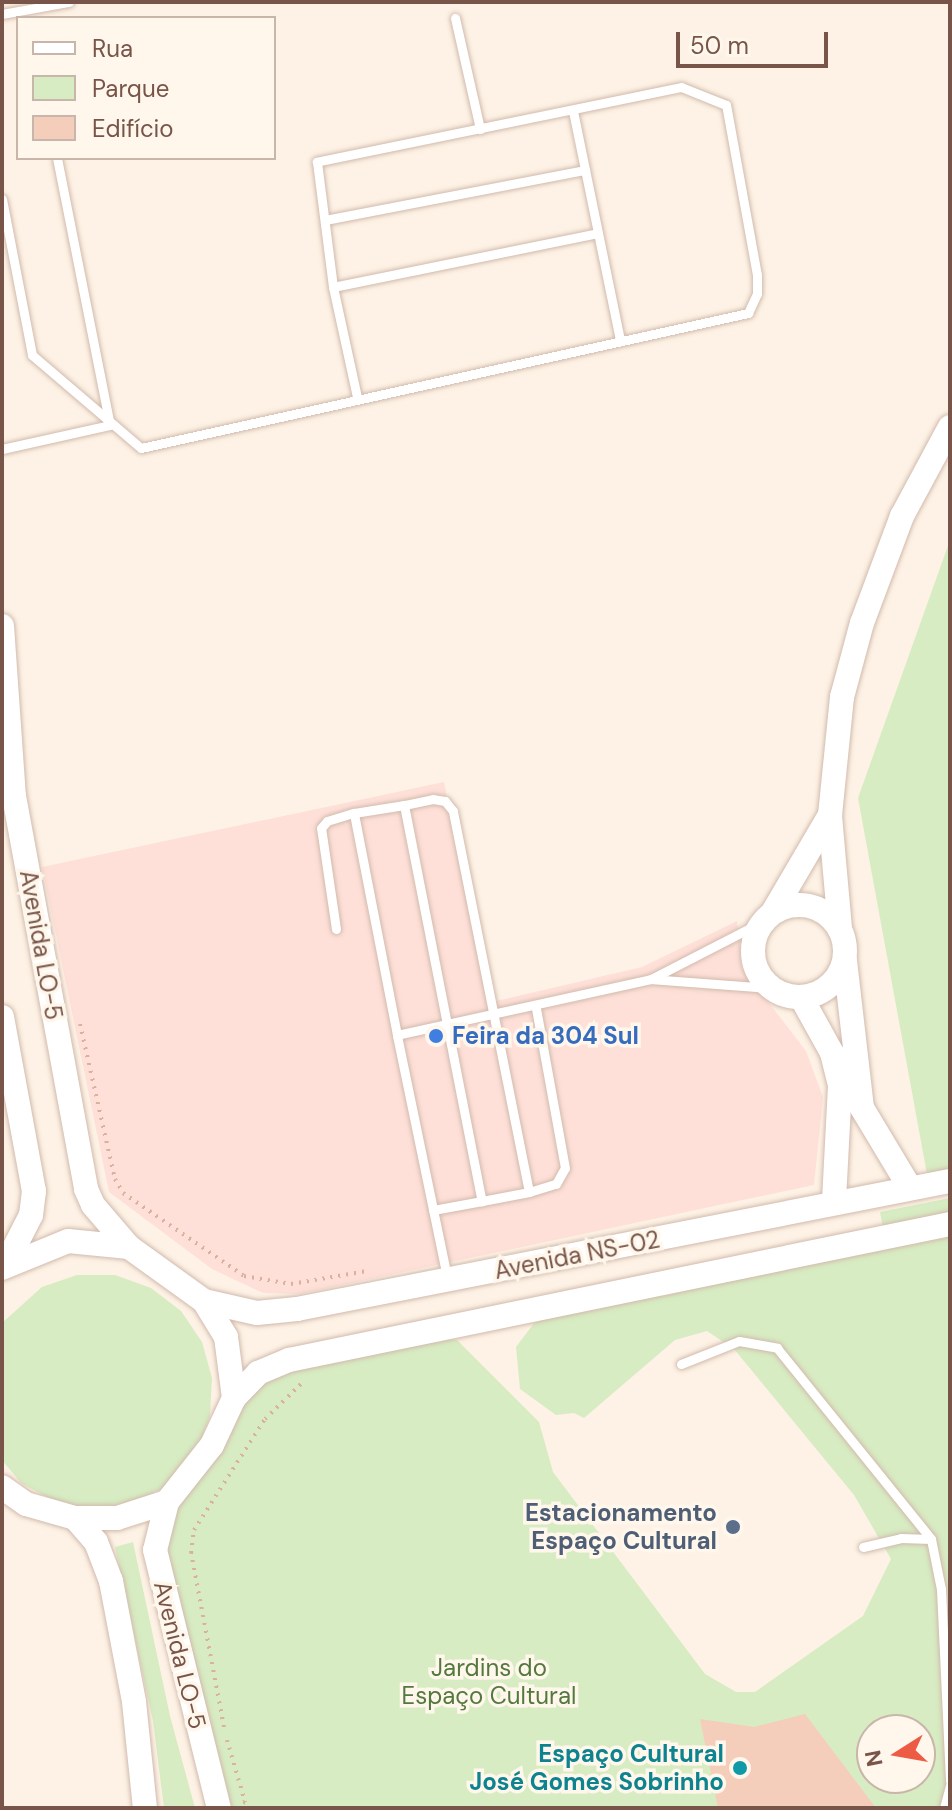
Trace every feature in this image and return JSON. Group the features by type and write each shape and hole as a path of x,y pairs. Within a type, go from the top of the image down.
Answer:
{"street":[{"path":"910,1188 862,1108 830,815 842,697 862,623 902,516 950,427"},
{"name":"Avenida LO-5","path":"2,626 14,796 86,1189 93,1205 129,1247 204,1301"},
{"path":"830,815 768,917 753,950 762,978 772,988 801,997 824,990 845,960"},
{"path":"768,917 791,904 810,905 827,913 840,928"},
{"path":"801,997 832,1053 840,1086 834,1200"},
{"path":"2,1017 34,1191 31,1215 5,1265"},
{"name":"Avenida NS-02","path":"204,1301 257,1313 448,1280 834,1200 950,1181"},
{"name":"Avenida NS-02","path":"234,1398 258,1373 289,1360 950,1224"},
{"path":"5,1265 68,1241 129,1247"},
{"path":"2,1487 26,1504 75,1518 117,1518 167,1502 212,1445 234,1398 226,1337 204,1301"},
{"name":"Avenida LO-5","path":"167,1502 155,1550 226,1807"},
{"name":"Avenida LO-5","path":"75,1518 96,1542 111,1581 134,1702 145,1808"}],"lane":[{"path":"2,14 69,2"},
{"path":"455,18 480,129"},
{"path":"2,199 32,355 110,425 141,448 357,397 748,313 757,294 726,105 681,87 317,162 333,287 357,397"},
{"path":"573,111 620,339"},
{"path":"57,160 110,425"},
{"path":"325,220 585,170"},
{"path":"333,287 598,233"},
{"path":"2,449 110,425"},
{"path":"336,929 321,828 327,821 354,813 433,799 445,801 453,811 529,1192"},
{"path":"404,805 482,1201"},
{"path":"354,813 448,1280"},
{"path":"397,1035 536,1008 651,979 768,917"},
{"path":"651,979 772,988"},
{"path":"433,1210 556,1184 565,1168 536,1008"},
{"path":"681,1364 739,1341 777,1348 931,1539 941,1589 950,1783 944,1808"},
{"path":"863,1547 901,1538 931,1539"}],"path":[{"path":"56,1029 80,1023 115,1179 151,1216 244,1276 271,1284 382,1268"},
{"path":"226,1807 245,1802 225,1732 191,1553 194,1530 265,1419 307,1379"}],"shaded area":[{"name":"Feira da 304 Sul","path":"444,782 488,1003 642,967 737,921 742,968 806,1051 823,1097 814,1185 300,1294 263,1293 212,1269 109,1192 42,867"}],"green space":[{"path":"950,540 950,1181 929,1185 858,798"},
{"name":"Jardins do Espaço Cultural","path":"950,1198 950,1808 227,1808 160,1550 173,1505 261,1379 426,1336 457,1340 539,1422 553,1472 705,1674 736,1692 755,1692 863,1616 891,1559 854,1495 734,1349 707,1331 675,1340 584,1418 574,1413 556,1415 520,1389 516,1347 541,1314 886,1244 880,1212"},
{"path":"77,1275 115,1275 151,1288 181,1311 202,1342 212,1378 210,1416 196,1454 170,1484 134,1503 95,1510 56,1502 21,1483 2,1460 2,1323 42,1287"},
{"path":"133,1542 170,1716 195,1808 164,1808 153,1721 115,1547"}],"building":[{"path":"805,1714 856,1782 856,1794 865,1794 876,1808 718,1808 700,1719 754,1727"}],"place":[{"name":"Feira da 304 Sul","path":"436,1036"},
{"name":"Estacionamento Espaço Cultural","path":"733,1527"},
{"name":"Espaço Cultural José Gomes Sobrinho","path":"740,1768"}]}
